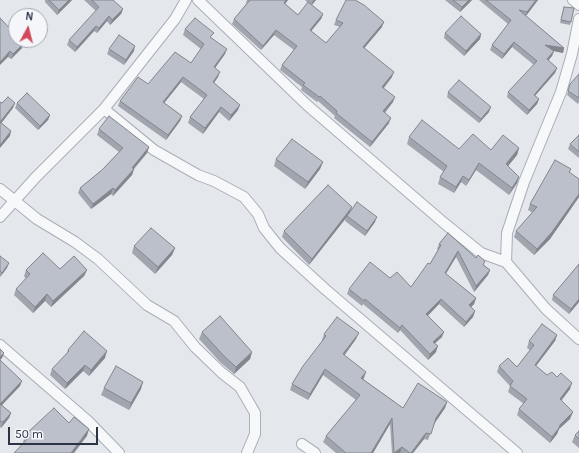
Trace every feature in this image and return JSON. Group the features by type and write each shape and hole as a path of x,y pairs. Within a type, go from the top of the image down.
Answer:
{"street":[{"path":"0,217 12,201 104,109 175,20 186,0"},
{"path":"198,0 307,105 444,223 481,253 506,262 546,308 579,339"},
{"path":"573,0 579,5"},
{"path":"506,262 507,233 524,182 561,92 572,54 579,19"},
{"path":"104,109 154,150 198,175 214,181 244,197 258,214 264,228 286,253 325,289 517,453"},
{"path":"0,189 12,201 98,259 147,305 174,321 195,347 222,373 240,387 255,413 255,434 247,453"},
{"path":"0,345 88,421 119,453"},
{"path":"302,444 315,453"}],"building":[{"path":"49,0 69,0 59,10"},
{"path":"92,0 113,0 123,9 112,20 109,16 99,28 96,26 77,47 69,40 99,7"},
{"path":"250,0 286,0 284,3 298,15 308,2 323,14 310,30 326,43 343,23 336,20 346,0 355,0 364,5 384,22 363,47 394,72 382,87 395,97 383,111 391,118 372,142 336,113 337,111 320,96 319,97 303,85 305,83 282,65 297,46 276,30 263,46 234,19"},
{"path":"453,0 469,0 462,7"},
{"path":"486,0 536,0 527,12 519,10 564,48 545,45 554,51 547,59 557,68 534,95 539,99 529,110 508,92 537,61 514,42 504,54 492,45 511,20"},
{"path":"564,7 574,8 571,22 561,20"},
{"path":"461,16 481,34 466,51 445,33"},
{"path":"0,18 8,26 8,48 19,48 13,54 10,51 0,62"},
{"path":"195,18 214,33 210,37 227,49 214,67 220,72 213,82 240,105 231,115 221,107 205,128 190,117 207,95 183,77 163,102 182,116 168,135 120,101 138,77 148,84 175,52 191,63 204,44 185,29"},
{"path":"119,35 135,46 126,60 109,49"},
{"path":"579,74 579,98 568,91 570,84"},
{"path":"459,80 491,107 481,119 448,92"},
{"path":"27,93 50,115 40,126 17,103"},
{"path":"8,97 15,103 0,122 0,102 2,103"},
{"path":"109,116 149,147 132,168 134,169 115,190 113,188 93,204 80,188 102,170 123,148 99,129"},
{"path":"422,120 459,149 473,134 491,150 503,135 519,148 506,164 519,177 512,188 479,163 469,180 463,176 456,187 440,177 447,166 409,137"},
{"path":"0,122 11,131 0,145"},
{"path":"579,135 579,152 570,144"},
{"path":"292,139 323,162 308,182 276,159"},
{"path":"555,160 571,169 569,172 579,179 579,194 552,232 537,249 516,231 537,207 530,204"},
{"path":"328,185 352,207 312,259 284,231"},
{"path":"357,202 377,217 367,231 347,216"},
{"path":"151,228 175,248 158,267 134,246"},
{"path":"448,233 476,258 478,255 485,261 483,265 490,270 476,286 458,251 445,273 476,298 469,305 475,311 466,322 441,299 426,314 444,332 433,342 438,346 430,354 402,325 400,328 365,299 364,301 349,289 370,262 390,278 397,272 411,287 428,263 430,264 441,245 439,244"},
{"path":"43,253 60,269 74,256 87,270 53,301 47,294 35,307 16,289 30,274 26,270"},
{"path":"0,256 9,263 2,273 0,271"},
{"path":"579,264 579,299 571,309 553,295"},
{"path":"220,316 252,352 236,367 202,332"},
{"path":"337,317 359,333 343,354 366,372 361,378 403,408 418,383 447,402 436,418 431,434 426,433 411,453 402,447 394,453 392,418 371,453 346,453 326,436 360,395 325,369 310,394 292,384 303,366 326,336 324,334"},
{"path":"542,324 557,335 535,365 547,375 552,372 557,377 561,373 572,383 560,399 573,412 560,425 552,437 519,409 527,399 510,386 513,381 499,366 508,358 517,367 534,345 529,341"},
{"path":"84,331 107,351 91,370 85,365 67,383 52,369 69,351 68,350"},
{"path":"0,349 4,353 0,357"},
{"path":"0,360 22,381 0,404"},
{"path":"116,366 143,382 131,403 104,388"},
{"path":"0,404 11,413 3,422 0,421"},
{"path":"54,408 69,423 74,417 89,429 71,453 14,453 29,437 26,434"},
{"path":"579,431 579,439 575,435"}]}
